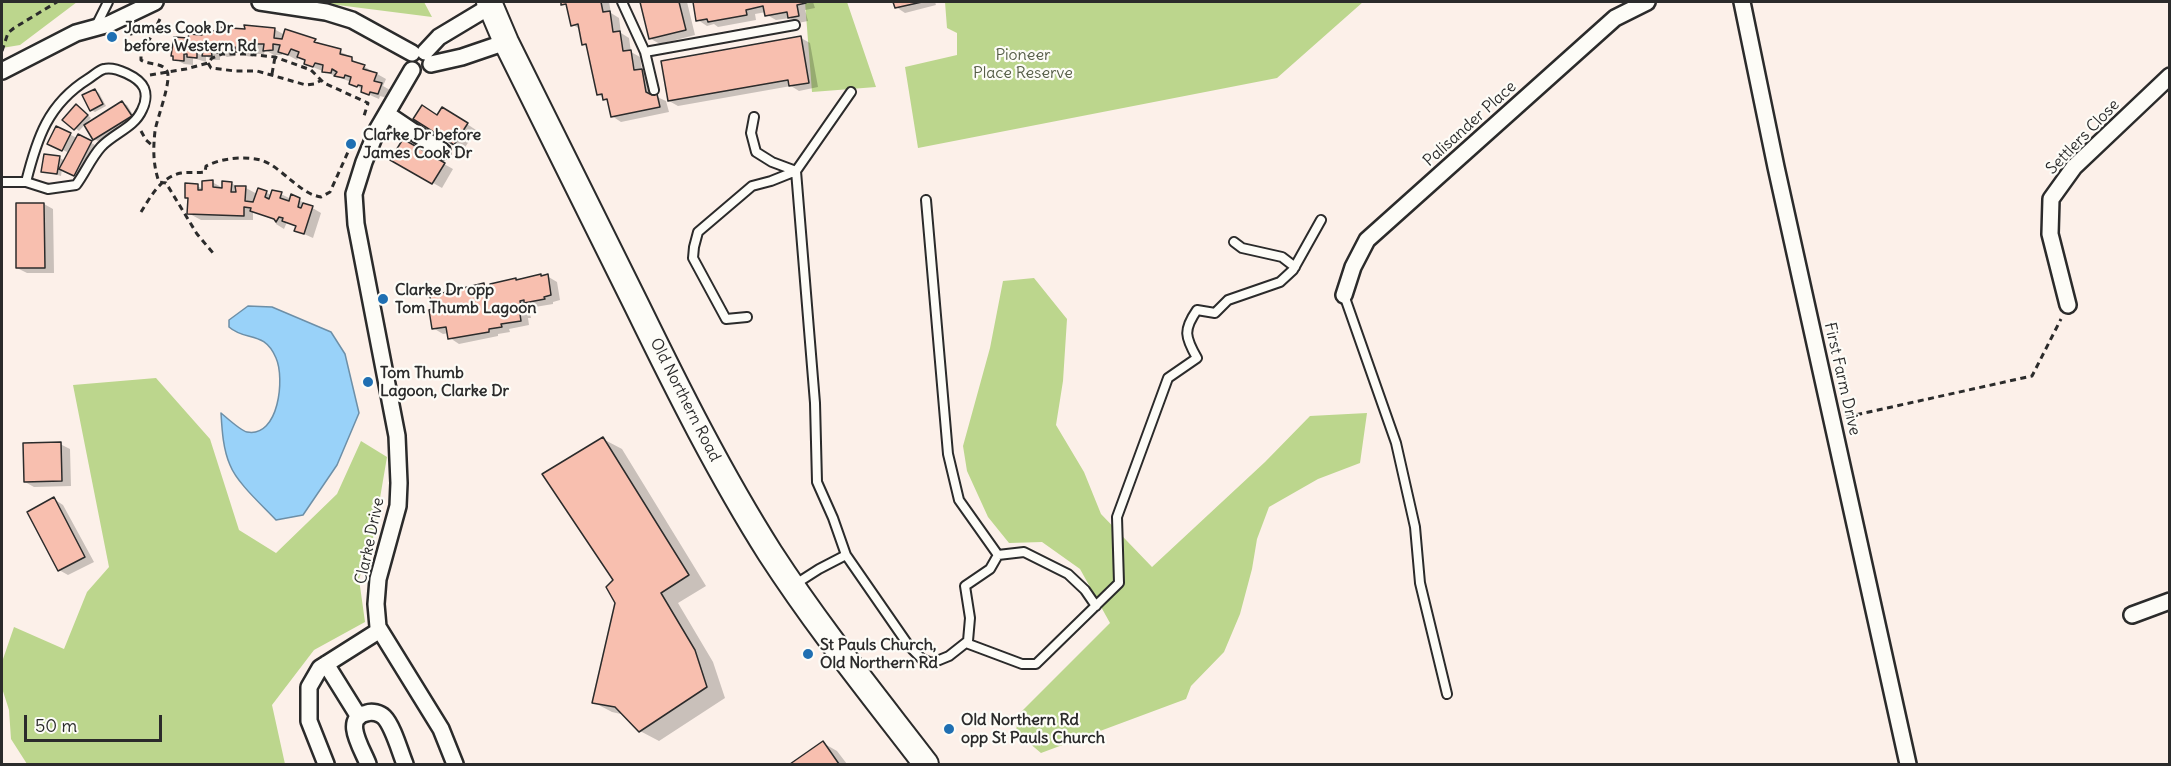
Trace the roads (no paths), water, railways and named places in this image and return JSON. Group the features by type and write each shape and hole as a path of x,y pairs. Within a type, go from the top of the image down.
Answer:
{"main road":[{"name":"Old Northern Road","path":"487,3 718,465 769,552 792,586 926,765"}],"street":[{"path":"2,71 76,33 109,24 155,2"},
{"path":"260,2 327,7 423,56 462,57 506,42"},
{"name":"Palisander Place","path":"1344,295 1353,267 1367,240 1615,18 1647,2"},
{"name":"First Farm Drive","path":"1742,2 1776,167 1908,765"},
{"path":"423,56 439,37 487,3"},
{"name":"Clarke Drive","path":"423,56 408,60 412,70 377,130 354,194 356,224 397,436 398,506 378,579 376,604 380,630 441,729 455,765"},
{"name":"Settlers Close","path":"2068,305 2050,234 2051,198 2074,167 2169,76"},
{"path":"387,114 442,151"},
{"path":"2132,615 2169,601"},
{"path":"326,765 309,721 309,687 320,668 380,630"},
{"path":"326,664 359,717"},
{"path":"368,765 353,729 355,721 361,714 371,712 382,715 388,723 405,765"}],"lane":[{"path":"96,26 108,2"},
{"path":"622,2 645,52 654,90"},
{"path":"645,52 795,26"},
{"path":"2,182 26,182 48,189 76,185 104,144 135,121 146,97 144,87 134,77 119,71 104,69 71,89 51,113 34,152 26,182"},
{"path":"747,317 726,319 693,258 698,232 752,186 771,182 796,171 851,92"},
{"path":"754,117 751,133 756,152 772,162 796,171"},
{"path":"796,171 815,403 817,482 846,555 909,646 922,659 932,663 949,656 968,641 970,618 965,586 990,569 998,555"},
{"path":"926,200 948,454 959,500 998,555"},
{"path":"966,643 1022,664 1036,664 1119,584 1117,517 1168,378 1197,358 1187,334 1187,325 1197,310 1215,313 1227,300 1281,282 1294,267 1321,219"},
{"path":"1234,242 1242,248 1282,257 1294,267"},
{"path":"1344,295 1396,443 1415,527 1420,583 1447,694"},
{"path":"998,555 1024,552 1068,574 1085,590 1096,606"},
{"path":"792,586 846,555"}],"water":[{"path":"248,306 272,307 331,332 345,354 359,413 337,465 303,515 276,520 238,479 226,453 221,413 244,431 258,431 266,426 273,416 279,392 279,367 271,349 266,343 229,327 229,320"}],"place":[{"name":"James Cook Dr before Western Rd","path":"112,37"},
{"name":"Clarke Dr before James Cook Dr","path":"351,144"},
{"name":"Clarke Dr opp Tom Thumb Lagoon","path":"383,299"},
{"name":"Tom Thumb Lagoon, Clarke Dr","path":"368,382"},
{"name":"St Pauls Church, Old Northern Rd","path":"808,654"},
{"name":"Old Northern Rd opp St Pauls Church","path":"949,729"}],"park label":[{"name":"Pioneer Place Reserve","path":"1023,64"}]}
